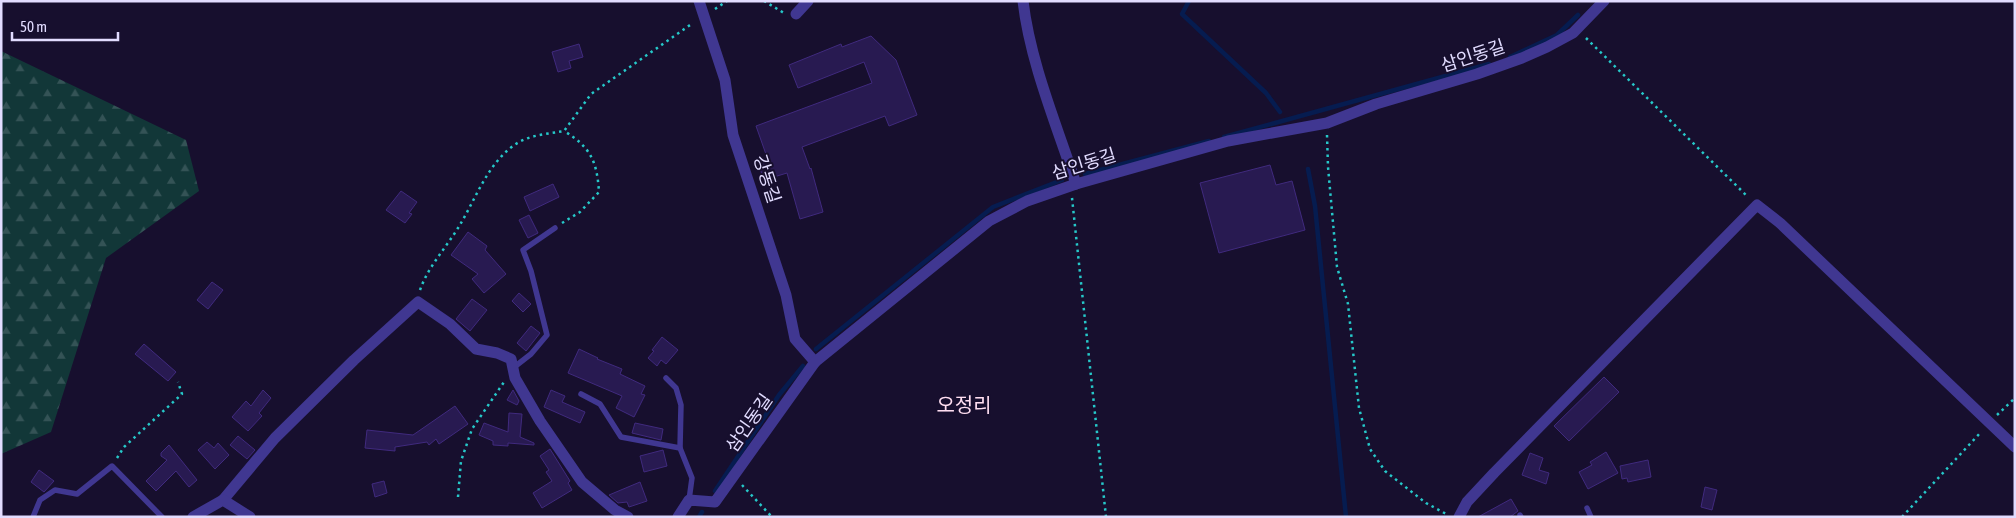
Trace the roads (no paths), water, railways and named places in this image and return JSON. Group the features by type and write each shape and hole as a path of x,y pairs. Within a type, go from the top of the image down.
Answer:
{"street":[{"name":"강동길","path":"699,1 725,80 734,135 786,295 795,339 815,362"},
{"path":"796,14 808,1"},
{"path":"1023,1 1026,28 1073,185"},
{"name":"삼인동길","path":"689,500 715,502 815,362 988,221 1027,201 1073,185 1228,141 1327,122 1376,104 1477,74 1522,58 1547,47 1576,29 1604,1"},
{"path":"1459,517 1467,502 1494,473 1757,205 1780,223 2015,447"},
{"path":"194,517 223,500 275,438 354,360 418,302 450,324 476,349 497,353 511,359 515,378 540,422 582,482 615,510 628,517"},
{"path":"223,500 250,517"},
{"path":"678,517 689,500"}],"lane":[{"path":"513,368 531,354 547,335 531,271 523,250 555,228"},
{"path":"666,378 676,388 681,405 680,448 692,478 689,500"},
{"path":"581,394 600,404 621,437 680,448"},
{"path":"33,517 40,500 55,490 77,494 112,466 162,517"},
{"path":"1587,508 1591,517"}],"waterway":[{"path":"1189,1 1182,14 1266,93 1280,112"},
{"path":"1510,57 1557,35 1578,15"},
{"path":"1224,137 1489,64"},
{"path":"1085,174 1209,141"},
{"path":"1308,169 1315,206 1346,517"},
{"path":"816,349 993,207 1062,180"},
{"path":"715,491 779,395 803,366"},
{"path":"699,517 702,512"}],"district":[{"name":"오정리","path":"964,405"}]}
